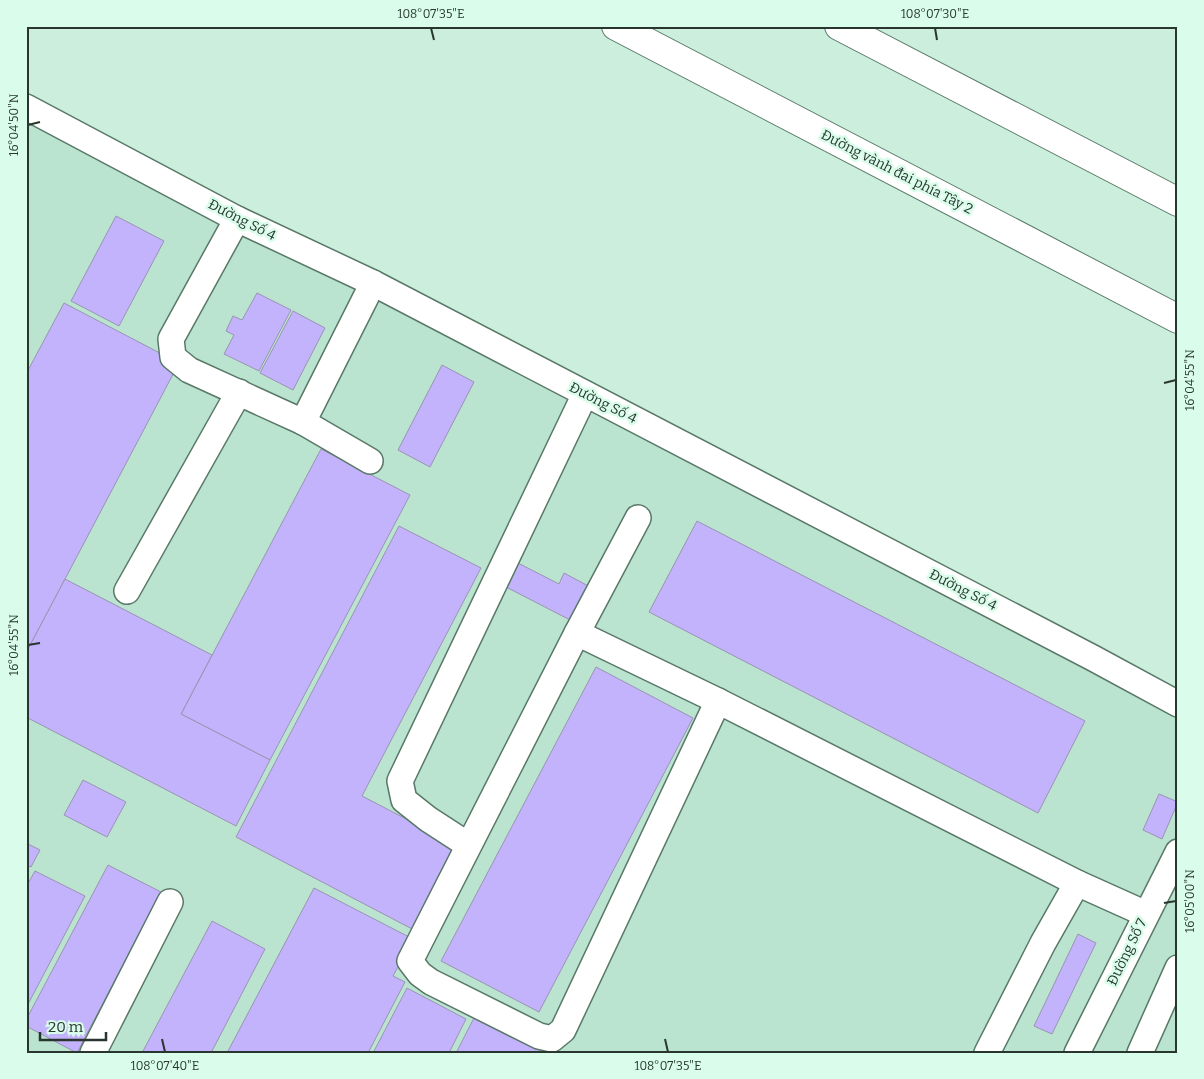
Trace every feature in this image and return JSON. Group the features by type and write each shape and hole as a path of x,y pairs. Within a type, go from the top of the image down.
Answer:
{"main road":[{"name":"Đường vành đai phía Tây 2","path":"616,26 1178,319"},
{"path":"839,26 1178,202"}],"street":[{"name":"Đường Số 4","path":"26,107 237,219 373,283 1094,658 1178,704"},
{"path":"237,219 171,339 173,357 189,370 303,422 370,460"},
{"path":"303,422 373,283"},
{"path":"127,591 239,392"},
{"path":"468,845 428,820 404,800 400,781 585,394"},
{"path":"638,518 576,633 410,961 420,974 431,982 538,1036 552,1039 563,1030 718,701"},
{"path":"576,633 718,701 1077,882 1146,914"},
{"name":"Đường Số 7","path":"1077,1053 1178,852"},
{"path":"987,1053 1077,882"},
{"path":"92,1053 170,902"},
{"path":"1140,1053 1178,968"}],"shaded area":[{"path":"26,110 1178,708 1178,1053 26,1053"}],"building":[{"path":"116,216 164,241 119,326 71,301"},
{"path":"257,293 291,310 259,371 224,354 234,335 226,331 233,316 242,320"},
{"path":"64,303 179,363 26,653 26,374"},
{"path":"293,311 325,328 293,390 260,373"},
{"path":"442,365 474,382 430,467 398,450"},
{"path":"321,449 410,495 270,760 181,714"},
{"path":"697,521 1085,721 1038,813 649,612"},
{"path":"399,526 481,568 362,796 460,847 416,931 236,837"},
{"path":"516,562 559,584 564,573 594,589 576,623 504,586"},
{"path":"65,579 212,655 181,714 270,760 236,826 26,717 26,653"},
{"path":"596,667 693,718 539,1012 441,961"},
{"path":"83,780 126,802 107,837 64,815"},
{"path":"1159,794 1178,802 1162,839 1143,830"},
{"path":"26,843 40,850 31,867 26,865"},
{"path":"108,865 161,892 77,1053 26,1026 26,1020"},
{"path":"35,871 85,896 26,1008 26,887"},
{"path":"314,888 413,939 393,976 405,982 368,1053 227,1053"},
{"path":"212,921 265,949 211,1053 142,1053"},
{"path":"1078,934 1096,943 1052,1034 1034,1026"},
{"path":"407,988 466,1019 449,1053 373,1053"},
{"path":"475,1016 547,1053 456,1053"}]}
